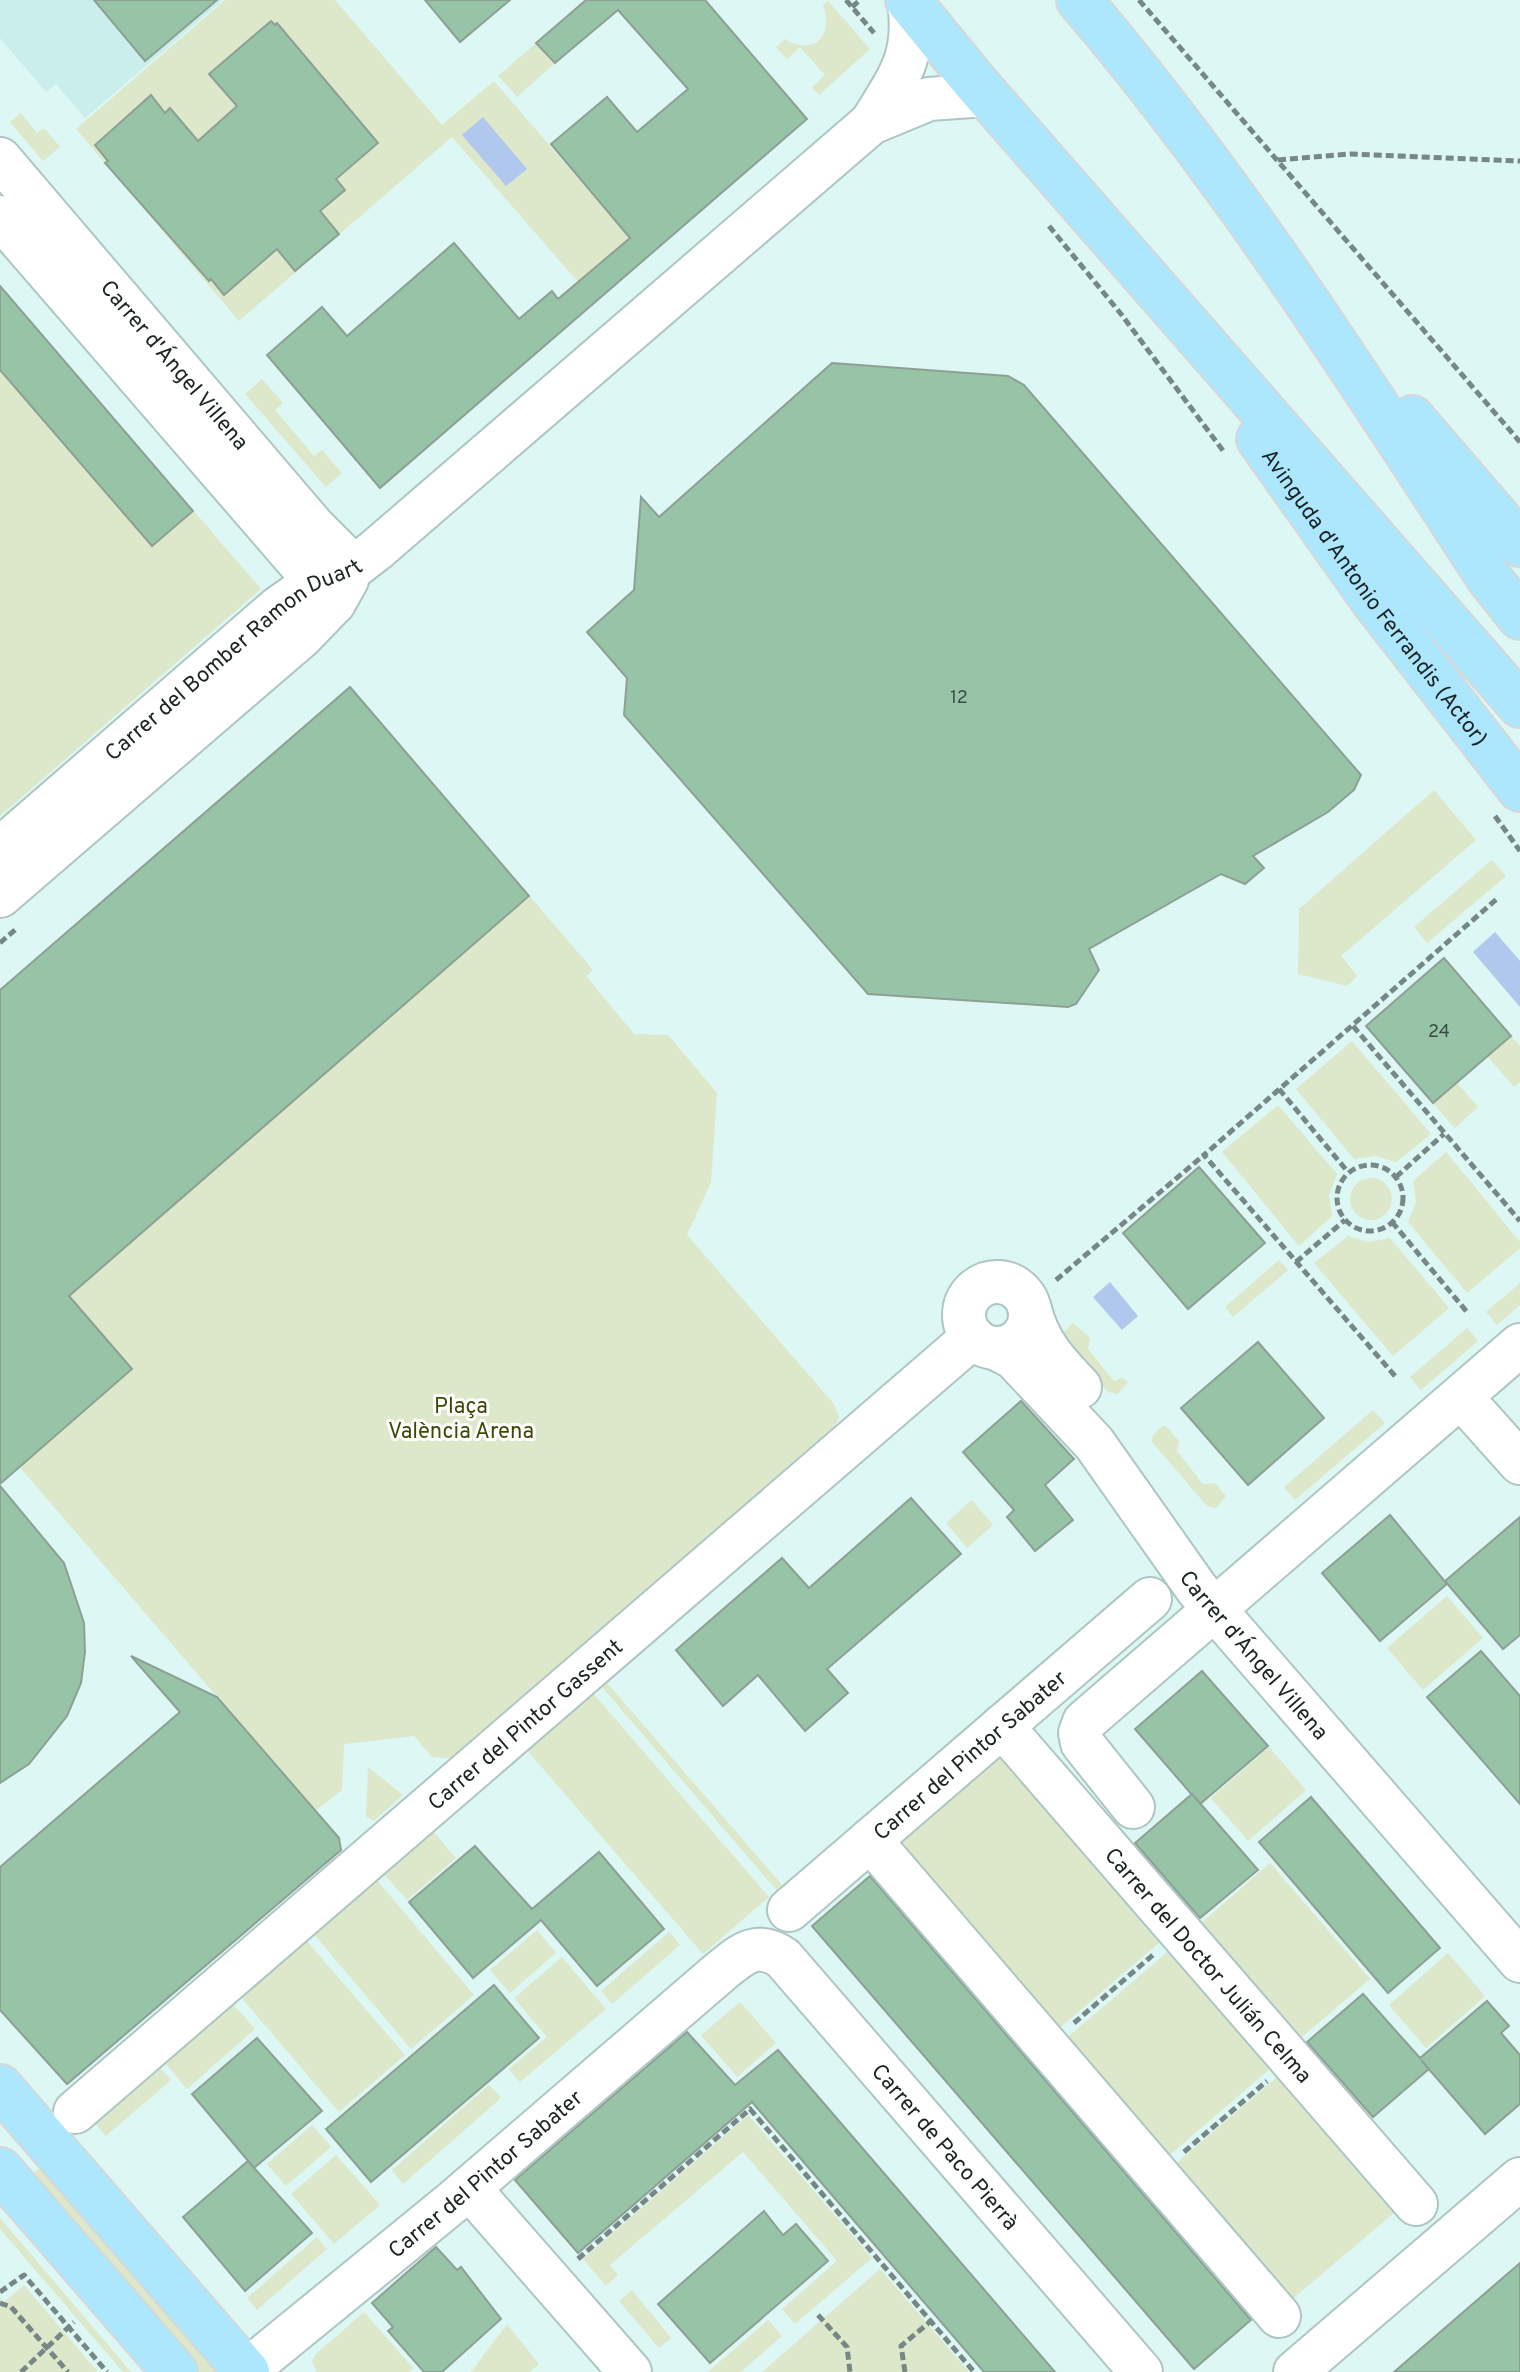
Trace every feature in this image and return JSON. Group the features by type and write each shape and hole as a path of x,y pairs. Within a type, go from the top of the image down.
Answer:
{"main road":[{"path":"1079,0 1121,49 1294,280 1489,578 1520,617"},
{"name":"Avinguda d'Antonio Ferrandis (Actor)","path":"908,1 986,95 1520,705"},
{"path":"1294,280 1520,544"},
{"name":"Avinguda d'Antonio Ferrandis (Actor)","path":"1216,355 1267,454 1373,600 1505,799"},
{"path":"0,2087 247,2372"},
{"path":"0,2170 175,2372"}],"street":[{"path":"871,123 904,70 913,27 908,1"},
{"path":"871,123 929,99 986,95"},
{"name":"Carrer del Bomber Ramon Duart","path":"0,849 278,608 323,593 871,123"},
{"name":"Carrer d'Ángel Villena","path":"0,159 313,526 354,567"},
{"name":"Carrer d'Ángel Villena","path":"0,217 323,593"},
{"name":"Carrer del Bomber Ramon Duart","path":"0,896 302,636 323,593"},
{"path":"984,1343 966,1327 964,1309 972,1292 988,1283 1006,1283 1022,1293 1043,1294"},
{"name":"Carrer d'Ángel Villena","path":"1043,1294 1038,1337 1050,1356 1118,1428 1195,1545 1225,1602 1520,1961"},
{"name":"Carrer del Pintor Gassent","path":"75,2112 984,1343 1009,1346 1022,1337 1043,1294"},
{"name":"Carrer d'Ángel Villena","path":"984,1343 1014,1358 1094,1443 1175,1562 1225,1602 1520,1921"},
{"path":"1133,1807 1082,1743 1080,1733 1084,1722 1520,1345"},
{"path":"1461,1397 1520,1463"},
{"name":"Carrer del Pintor Sabater","path":"789,1910 1150,1599"},
{"name":"Carrer del Doctor Julián Celma","path":"1002,1726 1416,2204"},
{"path":"870,1840 1279,2316"},
{"name":"Carrer de Paco Pierrà","path":"730,1964 761,1947 783,1958 1141,2372"},
{"name":"Carrer del Pintor Sabater","path":"247,2372 730,1964"},
{"name":"Carrer de Paco Pierrà","path":"730,1964 764,1972 1108,2372"},
{"path":"1295,2372 1520,2179"},
{"path":"461,2194 601,2372"},
{"path":"461,2194 630,2372"}],"path":[{"path":"846,0 904,70"},
{"path":"852,7 860,0"},
{"path":"1139,0 1520,442"},
{"path":"1277,160 1350,154 1520,161"},
{"path":"1043,220 1121,314 1232,462"},
{"path":"1505,799 1520,851"},
{"path":"1043,1294 1498,898"},
{"path":"1353,1026 1520,1221"},
{"path":"1279,1089 1348,1172"},
{"path":"1396,1177 1444,1134"},
{"path":"1204,1155 1395,1376"},
{"path":"1368,1164 1379,1165 1396,1177 1403,1198 1401,1209 1392,1222 1376,1230 1365,1231 1345,1220 1336,1201 1337,1190 1348,1172 1368,1164"},
{"path":"1296,1262 1345,1220"},
{"path":"1392,1222 1467,1312"},
{"path":"1049,2045 1182,1931"},
{"path":"1159,2174 1293,2060"},
{"path":"578,2259 750,2109 974,2372"},
{"path":"0,2292 24,2275 71,2324 107,2372"},
{"path":"0,2303 11,2307 68,2372"},
{"path":"818,2315 847,2347 850,2372"},
{"path":"905,2372 901,2346 931,2321"},
{"path":"21,2372 71,2324"}],"shaded area":[{"path":"0,0 223,0 85,118 56,84 46,92 0,38"}],"green space":[{"path":"225,0 335,0 442,125 494,81 646,257 627,274 610,254 578,282 452,137 239,321 76,129"},
{"path":"828,1 870,49 819,95 812,87 825,75 800,47 787,59 776,47 785,39 805,46 819,40 826,26 823,5"},
{"path":"536,43 555,63 517,97 498,76"},
{"path":"21,113 37,133 44,128 60,147 43,161 10,122"},
{"path":"0,286 261,589 0,816"},
{"path":"262,379 283,403 275,410 314,456 322,450 342,473 326,487 245,394"},
{"name":"Plaça València Arena","path":"350,687 593,970 586,976 634,1034 668,1035 717,1093 711,1182 687,1235 834,1404 839,1417 835,1426 451,1758 432,1757 414,1736 344,1744 342,1790 315,1811 0,1444 0,990"},
{"path":"1434,790 1476,840 1341,956 1357,976 1347,986 1298,974 1299,909"},
{"path":"1492,860 1506,876 1427,943 1414,927"},
{"path":"1511,1036 1520,1046 1520,1082 1514,1087 1487,1056"},
{"path":"1352,1041 1431,1134 1396,1162 1376,1156 1354,1159 1296,1089"},
{"path":"1457,1083 1478,1107 1455,1128 1433,1103"},
{"path":"1278,1105 1337,1174 1329,1195 1332,1216 1299,1246 1222,1152"},
{"path":"1446,1152 1520,1242 1520,1248 1467,1293 1408,1222 1416,1202 1413,1181"},
{"path":"1371,1178 1386,1184 1392,1199 1386,1214 1371,1220 1356,1214 1350,1199 1356,1184"},
{"path":"1348,1236 1368,1242 1390,1238 1449,1308 1393,1356 1314,1263"},
{"path":"1279,1260 1288,1270 1233,1317 1225,1307"},
{"path":"1520,1283 1520,1305 1497,1325 1486,1312"},
{"path":"1073,1323 1090,1338 1088,1349 1114,1381 1122,1378 1128,1382 1118,1394 1108,1392 1063,1338 1064,1332"},
{"path":"1467,1328 1478,1341 1421,1390 1410,1377"},
{"path":"1373,1410 1385,1423 1295,1500 1284,1487"},
{"path":"1166,1426 1179,1441 1177,1451 1203,1484 1215,1483 1226,1496 1216,1508 1207,1506 1152,1442 1153,1435"},
{"path":"972,1500 993,1525 967,1548 946,1523"},
{"path":"1130,1586 1138,1595 939,1767 930,1758"},
{"path":"1447,1596 1483,1638 1423,1690 1387,1648"},
{"path":"607,1683 783,1886 915,1771 922,1780 784,1899 602,1687"},
{"path":"592,1692 769,1897 703,1954 526,1749"},
{"path":"1009,1741 1174,1930 1048,2038 884,1849"},
{"path":"1269,1747 1306,1790 1248,1841 1211,1798"},
{"path":"368,1767 403,1795 374,1821 366,1817"},
{"path":"433,1831 456,1858 407,1900 384,1874"},
{"path":"1270,1863 1370,1979 1290,2047 1191,1932"},
{"path":"376,1879 474,1995 411,2049 313,1933"},
{"path":"537,1930 556,1953 510,1993 490,1970"},
{"path":"669,1932 680,1945 612,2004 601,1991"},
{"path":"1183,1939 1284,2057 1158,2165 1057,2046"},
{"path":"306,1940 405,2055 339,2112 240,1996"},
{"path":"1448,1953 1485,1996 1426,2048 1389,2005"},
{"path":"562,1957 606,2009 520,2082 509,2069 547,2037 514,1998"},
{"path":"740,2002 776,2043 737,2077 701,2035"},
{"path":"232,2003 255,2029 187,2089 164,2062"},
{"path":"1291,2065 1408,2201 1282,2308 1165,2173"},
{"path":"159,2067 171,2080 106,2136 94,2122"},
{"path":"489,2085 501,2098 403,2184 392,2170"},
{"path":"748,2115 872,2258 795,2324 782,2309 837,2261 743,2152 610,2265 618,2275 606,2286 583,2259"},
{"path":"312,2125 331,2147 286,2186 267,2164"},
{"path":"336,2155 380,2205 334,2244 291,2194"},
{"path":"44,2164 221,2372 199,2372 31,2175"},
{"path":"0,2218 131,2372 123,2372 0,2229"},
{"path":"317,2237 327,2249 257,2310 247,2298"},
{"path":"880,2269 969,2372 762,2372"},
{"path":"24,2285 98,2372 0,2372 0,2298 4,2302"},
{"path":"632,2290 671,2338 659,2348 619,2301"},
{"path":"364,2312 413,2368 409,2372 317,2372 312,2362 315,2355"},
{"path":"768,2320 782,2336 741,2372 708,2372"},
{"path":"507,2324 539,2364 529,2372 471,2372"}],"water":[{"path":"483,117 527,169 506,186 462,135"},
{"path":"1495,932 1520,961 1520,1007 1473,952"},
{"path":"1110,1282 1138,1316 1122,1330 1093,1297"}],"building":[{"path":"94,0 217,0 145,61"},
{"path":"425,0 510,0 460,42"},
{"path":"586,0 705,0 807,119 380,488 267,355 322,307 347,336 454,243 519,319 552,291 558,299 630,238 551,144 607,97 637,132 688,89 618,10 555,63 536,43"},
{"path":"271,21 275,25 277,23 378,143 336,179 345,190 320,211 339,234 295,271 277,249 224,295 105,163 108,161 95,145 151,95 165,113 170,108 198,141 237,106 209,74"},
{"path":"0,286 193,511 152,546 0,370"},
{"path":"832,363 1008,376 1024,385 1361,775 1354,790 1328,812 1253,856 1264,868 1245,884 1221,874 1089,949 1099,970 1076,1004 1068,1007 868,994 624,715 627,678 587,632 634,590 641,497 659,517"},
{"path":"350,687 529,896 69,1296 132,1369 0,1484 0,990"},
{"path":"1444,958 1511,1036 1433,1103 1366,1026"},
{"path":"1199,1167 1265,1243 1188,1309 1123,1233"},
{"path":"1258,1342 1324,1418 1248,1485 1181,1408"},
{"path":"1021,1401 1074,1459 1045,1485 1073,1520 1035,1551 1007,1517 1014,1510 963,1452"},
{"path":"0,1486 64,1563 84,1623 85,1652 81,1683 67,1716 29,1764 0,1783"},
{"path":"911,1498 961,1554 827,1669 848,1693 805,1731 758,1675 723,1706 676,1650 782,1558 809,1588"},
{"path":"1390,1515 1447,1584 1380,1641 1322,1573"},
{"path":"1520,1517 1520,1635 1503,1649 1445,1581"},
{"path":"1481,1651 1520,1696 1520,1804 1427,1697"},
{"path":"131,1656 217,1697 339,1838 341,1850 67,2084 0,2010 0,1867 180,1712"},
{"path":"1202,1671 1268,1746 1200,1804 1135,1729"},
{"path":"1192,1794 1258,1870 1200,1918 1135,1843"},
{"path":"1311,1797 1440,1948 1388,1993 1259,1842"},
{"path":"475,1846 532,1909 599,1852 664,1929 597,1986 541,1920 473,1978 409,1902"},
{"path":"870,1876 1251,2320 1194,2369 812,1926"},
{"path":"494,1985 539,2038 371,2182 326,2129"},
{"path":"1363,1994 1420,2058 1487,2001 1509,2026 1501,2033 1520,2055 1520,2104 1485,2134 1429,2069 1373,2117 1307,2042"},
{"path":"687,2032 735,2085 778,2050 1055,2372 984,2372 752,2102 578,2253 515,2180"},
{"path":"257,2038 322,2111 254,2168 192,2094"},
{"path":"248,2161 312,2233 245,2291 183,2217"},
{"path":"764,2211 783,2235 796,2224 828,2261 710,2363 658,2304"},
{"path":"436,2247 457,2270 461,2267 501,2319 442,2372 424,2372 388,2331 393,2327 372,2303"},
{"path":"1520,2263 1520,2372 1394,2372"}]}
